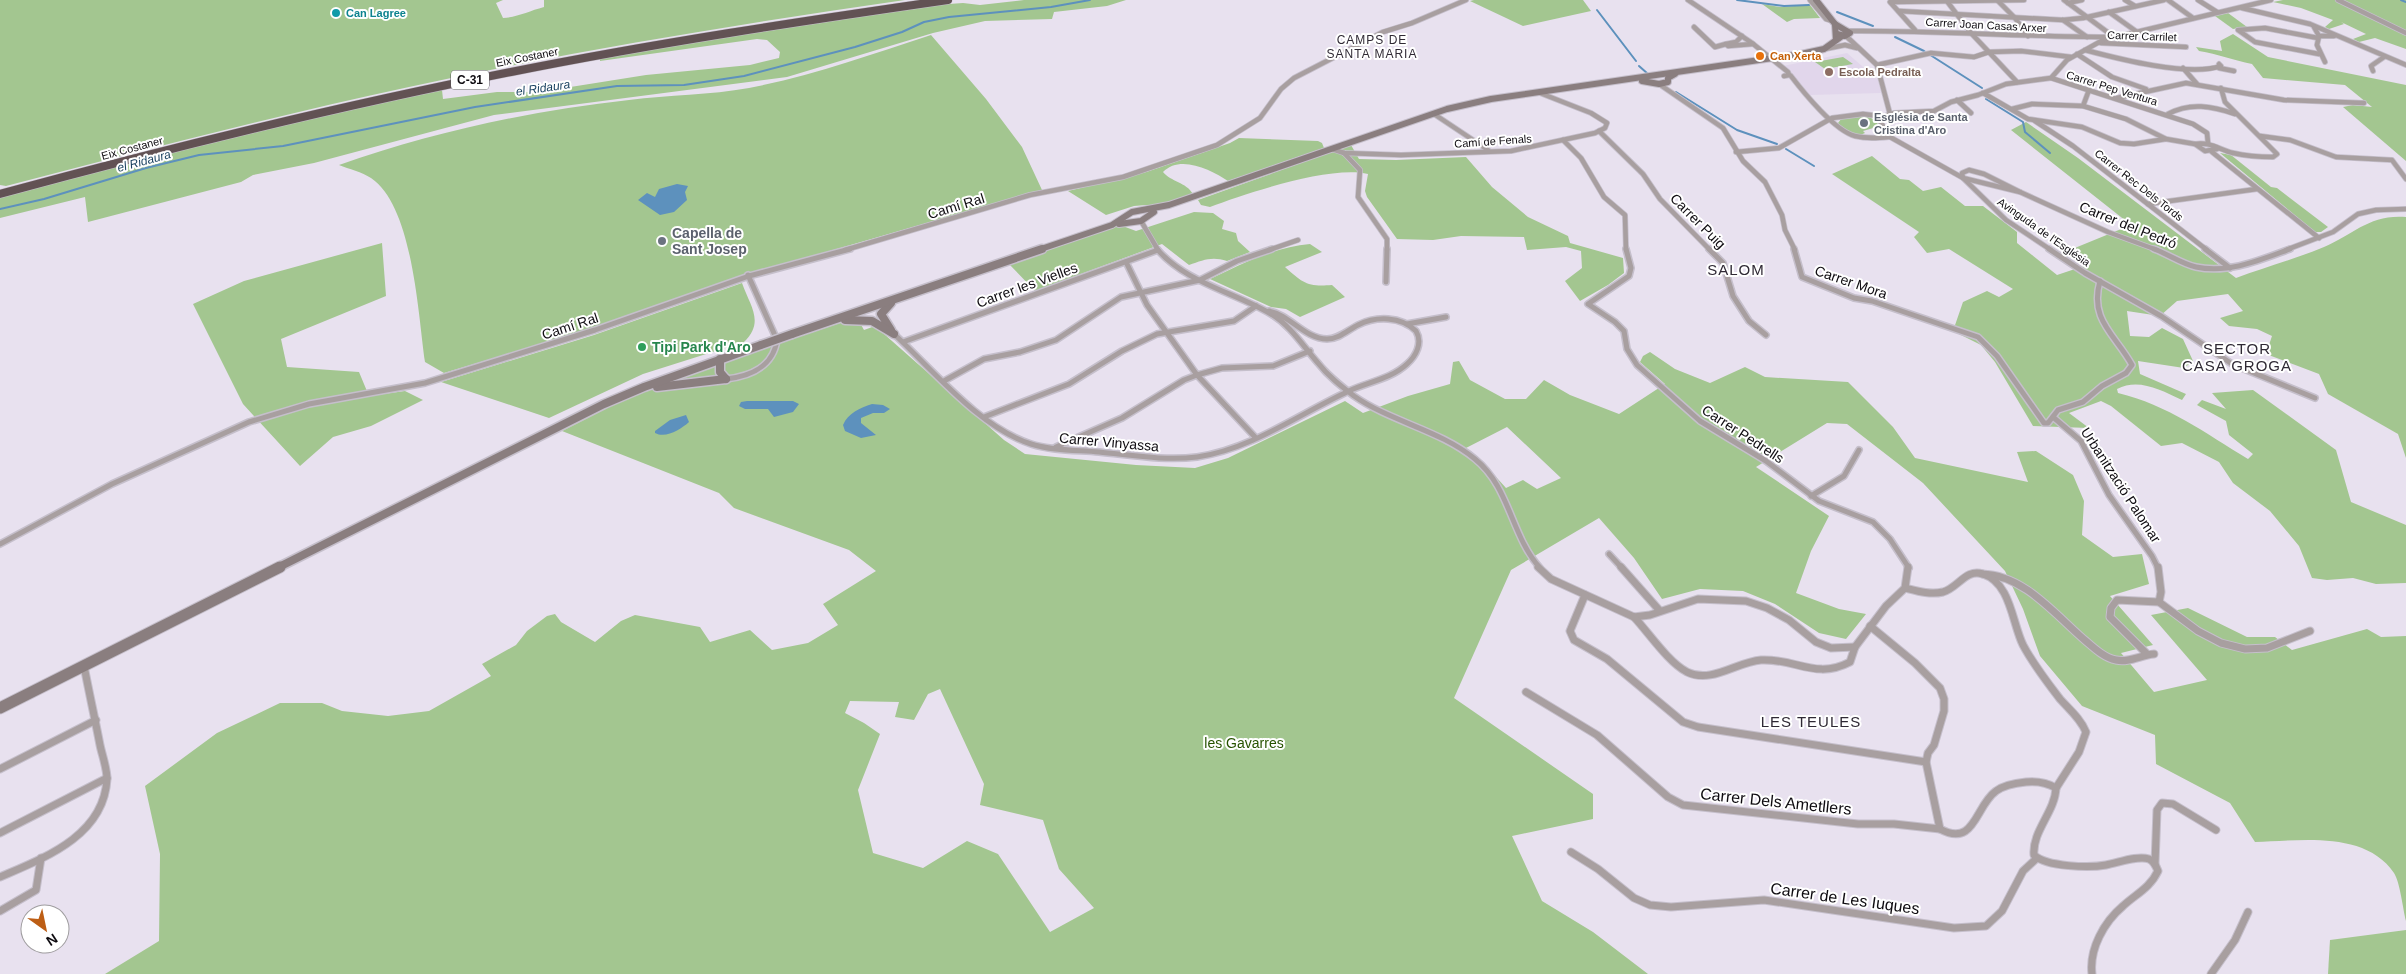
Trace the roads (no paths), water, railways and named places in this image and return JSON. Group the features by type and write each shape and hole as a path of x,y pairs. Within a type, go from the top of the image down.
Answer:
{"highway":[{"name":"Eix Costaner","path":"0,193 249,126 444,82 664,40 928,0"},
{"name":"Eix Costaner","path":"0,193 185,146 443,85 705,36 948,0"}],"street":[{"name":"Camí Ral","path":"0,544 112,484 244,424 308,404 425,383 595,330 749,275 905,234 1030,195 1123,177 1217,145 1260,118 1267,111 1281,89 1294,78 1383,32 1412,23 1466,0"},
{"path":"1688,0 1773,59 1788,72 1789,75 1784,76"},
{"path":"1810,0 1816,0 1840,32"},
{"path":"1810,0 1826,19 1877,65 1890,114"},
{"path":"1998,0 2015,18 2028,36"},
{"path":"1890,1 2024,0"},
{"path":"2066,1 2082,0"},
{"path":"2125,0 2135,6"},
{"path":"1899,11 2062,20 2087,17 2164,0"},
{"path":"2168,0 2193,18"},
{"path":"2198,0 2218,13"},
{"path":"1736,152 1779,148 1832,118 1863,114 1879,116 1934,110 1957,100 1983,93 1997,86 2051,78 2072,57 2095,44 2114,37 2271,0"},
{"path":"2338,0 2406,33"},
{"path":"1890,1 1915,30"},
{"path":"1946,1 1971,33 2017,82"},
{"path":"2066,1 2114,37"},
{"path":"2240,8 2287,17 2310,24 2406,65"},
{"path":"2109,12 2137,32"},
{"path":"2062,20 2087,37"},
{"path":"2310,24 2317,30 2319,54 2324,62"},
{"path":"1694,27 1715,47 1736,42 1742,36"},
{"path":"2319,54 2255,42 2238,30 2250,28 2318,37 2340,36"},
{"name":"Carrer Joan Casas Arxer","path":"1840,32 1915,30 2028,36 2114,37"},
{"path":"1824,49 1840,32"},
{"name":"Carrer Carrilet","path":"2095,44 2113,42 2186,47"},
{"path":"1726,44 1728,46 1753,44"},
{"path":"2095,44 2101,55"},
{"path":"0,708 623,395 720,359 1129,219 1143,217 1161,208 1470,103 1629,80 1649,80 1659,84 1666,82 1677,73 1773,59 1845,45 1861,50"},
{"path":"2085,50 2101,55"},
{"path":"1877,65 1931,53 1974,57 1989,52 2028,52 2072,57"},
{"path":"2077,54 2101,55 2205,70 2219,66 2234,71"},
{"path":"2077,54 2112,77 2148,90"},
{"path":"2373,71 2371,66 2374,62 2384,57"},
{"path":"2183,68 2196,84"},
{"path":"1649,80 1653,74 1666,82"},
{"path":"1791,76 1810,100 1832,118 1838,127 1854,136 1874,139 1890,137"},
{"name":"Carrer Pep Ventura","path":"2051,78 2168,114 2202,128 2207,132 2208,143"},
{"name":"Carrer Mora","path":"1666,82 1723,128 1729,135 1736,152 1771,189 1782,214 1785,230 1797,255 1802,277 1854,298 1872,301 1978,337 1990,346 2001,360 2039,418 2048,423 2053,417"},
{"path":"2117,98 2180,83 2221,88 2284,100 2364,103"},
{"path":"2012,110 2042,104 2083,106 2126,119 2166,139 2195,144 2208,143 2217,149 2248,156 2273,157 2277,154 2225,102 2221,88"},
{"path":"2083,106 2089,90"},
{"path":"1540,93 1590,113 1606,123 1605,128 1598,131"},
{"path":"1983,93 2035,121 2082,127 2126,145 2166,139"},
{"path":"1957,100 1971,113"},
{"name":"Carrer Pep Ventura","path":"2168,114 2186,106 2199,105 2236,114"},
{"path":"1434,114 1488,150"},
{"path":"1883,126 1884,118 1890,114"},
{"name":"Avinguda de l'Església","path":"1879,116 1878,119 1890,137 1963,178 1980,197 2006,220 2100,281"},
{"name":"Carrer Rec Dels Tords","path":"2035,121 2073,146 2230,268"},
{"name":"Camí de Fenals","path":"1332,149 1344,153 1401,155 1525,149 1598,131"},
{"name":"Carrer Puig","path":"1598,131 1643,174 1660,199 1723,263 1733,296 1749,321 1766,335"},
{"path":"2260,136 2290,140 2336,157 2392,160 2406,179"},
{"name":"Carrer Pedrells","path":"1563,140 1581,158 1604,196 1625,215 1627,228 1625,245 1631,268 1629,276 1588,304 1615,322 1624,332 1627,350 1636,364 1700,421 1766,462 1811,496"},
{"path":"2195,144 2212,152 2319,238"},
{"path":"2212,152 2217,149"},
{"path":"1344,153 1360,170 1358,197 1387,239 1386,282"},
{"path":"1975,170 2020,192 1963,178 1962,173 1975,170"},
{"path":"2148,204 2258,189"},
{"name":"Carrer del Pedró","path":"2020,192 2108,232 2171,255 2195,267 2230,268 2245,265 2334,232 2358,214 2376,210 2406,209"},
{"path":"1143,217 1158,250 1200,280 1256,306 1293,331 1326,372 1368,405 1475,459 1493,476 1532,559 1542,572 1585,595 1634,617 1677,665 1686,672 1697,676 1711,676 1758,660 1775,660 1828,672 1840,669 1850,662 1854,646 1870,626 1905,588 1909,569 1903,556 1880,530 1862,516 1819,501 1811,496 1844,476 1859,450"},
{"path":"944,380 984,359 1020,352 1056,340 1108,304 1139,292 1200,280 1237,261 1298,240"},
{"name":"Carrer les Vielles","path":"903,342 1158,250"},
{"path":"1126,262 1139,292 1196,375 1255,437"},
{"path":"623,395 671,384 736,379 756,371 771,360 776,350 777,340 749,275"},
{"path":"2053,417 2058,410 2083,402 2102,386 2126,373 2132,365 2128,356 2095,311 2095,301 2100,281 2161,316 2232,364 2315,398"},
{"path":"881,314 886,306 894,300"},
{"path":"984,417 1070,384 1122,350 1167,331 1234,321 1256,306"},
{"path":"869,309 875,309 881,314 894,334"},
{"path":"869,309 868,312 872,321"},
{"path":"1265,311 1286,315 1316,337 1327,338 1336,338 1363,322 1376,318 1393,319 1408,324 1446,317"},
{"path":"832,321 872,321 894,334"},
{"name":"Carrer Vinyassa","path":"894,334 984,417 1016,440 1032,445 1054,448 1166,458 1196,456 1222,451 1349,391 1398,371 1409,362 1417,351 1419,341 1417,332 1408,324"},
{"path":"1054,448 1122,418 1184,380 1196,375 1222,368 1273,366 1310,351"},
{"path":"720,359 720,372 726,379"},
{"name":"Urbanització Palomar","path":"2053,417 2080,441 2095,465 2109,495 2152,556 2158,568 2161,592 2159,602"},
{"path":"1609,554 1660,612"},
{"path":"1905,588 1927,593 1944,592 1962,578 1971,574 1991,572 2017,583 2082,639 2107,657 2121,661 2134,660 2150,654 2110,617 2110,608 2117,600 2159,602 2198,631 2221,643 2245,649 2267,648 2310,631"},
{"path":"1982,574 1997,585 2010,604 2020,639 2034,663 2080,721 2086,732 2085,741 2063,781 2056,788 2058,797 2035,843 2033,853 2036,859 2042,862 2083,866 2100,866 2140,859 2149,859 2155,864"},
{"path":"1585,595 1570,631 1574,640 1608,659 1683,722 1698,727 1926,762"},
{"path":"1634,617 1660,612 1698,600 1746,601 1767,608 1789,620 1816,642 1831,648 1854,646"},
{"path":"1870,626 1926,673 1940,688 1942,693 1944,711 1934,745 1928,753 1926,762 1940,829"},
{"path":"0,877 69,843 89,828 105,792 106,778 84,666"},
{"name":"Carrer Dels Ametllers","path":"1526,692 1597,735 1668,797 1683,805 1858,824 1894,824 1940,829 1946,834 1958,834 1972,827 1984,804 1996,791 2014,783 2036,781 2050,784 2056,788"},
{"path":"0,769 96,720"},
{"path":"0,833 106,778"},
{"path":"2092,974 2090,966 2106,926 2116,912 2154,881 2158,872 2155,864 2157,810 2162,803 2173,804 2216,830"},
{"name":"Carrer de Les Iuques","path":"1571,852 1598,869 1634,898 1650,905 1670,907 1764,900 1954,928 1986,926 2002,911 2023,871 2036,859"},
{"path":"0,911 36,890 41,858"},
{"path":"2212,974 2236,940 2248,912"}],"water":[{"path":"677,184 688,186 685,192 687,200 674,212 660,215 638,200 647,193 655,197 659,189"},
{"path":"793,401 799,404 793,412 774,417 768,409 745,409 739,406 741,402"},
{"path":"872,404 883,405 890,409 884,413 873,413 861,418 861,423 876,435 861,438 845,431 843,425 851,414"},
{"path":"686,415 689,422 678,430 664,435 655,433 655,431 670,420"}],"waterway":[{"name":"el Ridaura","path":"0,209 44,199 146,168 199,155 283,146 475,107 617,86 684,85 744,76 855,47 902,32 924,22 949,17 1051,7 1090,0"},
{"path":"1737,0 1784,6 1809,5"},
{"path":"2401,0 2406,2"},
{"path":"1597,10 1636,61"},
{"path":"1837,12 1873,26"},
{"path":"1895,37 1924,51 1982,88"},
{"path":"1639,66 1648,74"},
{"path":"1676,92 1737,130 1777,144"},
{"path":"1986,99 2023,122 2025,132 2050,153"},
{"path":"1786,149 1814,166"}],"place":[{"name":"Can Lagree","path":"336,13"},
{"name":"Can Xerta","path":"1760,56"},
{"name":"Escola Pedralta","path":"1829,72"},
{"name":"Església de Santa Cristina d'Aro","path":"1864,123"},
{"name":"Capella de Sant Josep","path":"662,241"},
{"name":"Tipi Park d'Aro","path":"642,347"}],"district":[{"name":"CAMPS DE SANTA MARIA","path":"1372,47"},
{"name":"SALOM","path":"1736,270"},
{"name":"SECTOR CASA GROGA","path":"2237,358"},
{"name":"LES TEULES","path":"1811,722"}],"park label":[{"name":"les Gavarres","path":"1244,743"}]}
